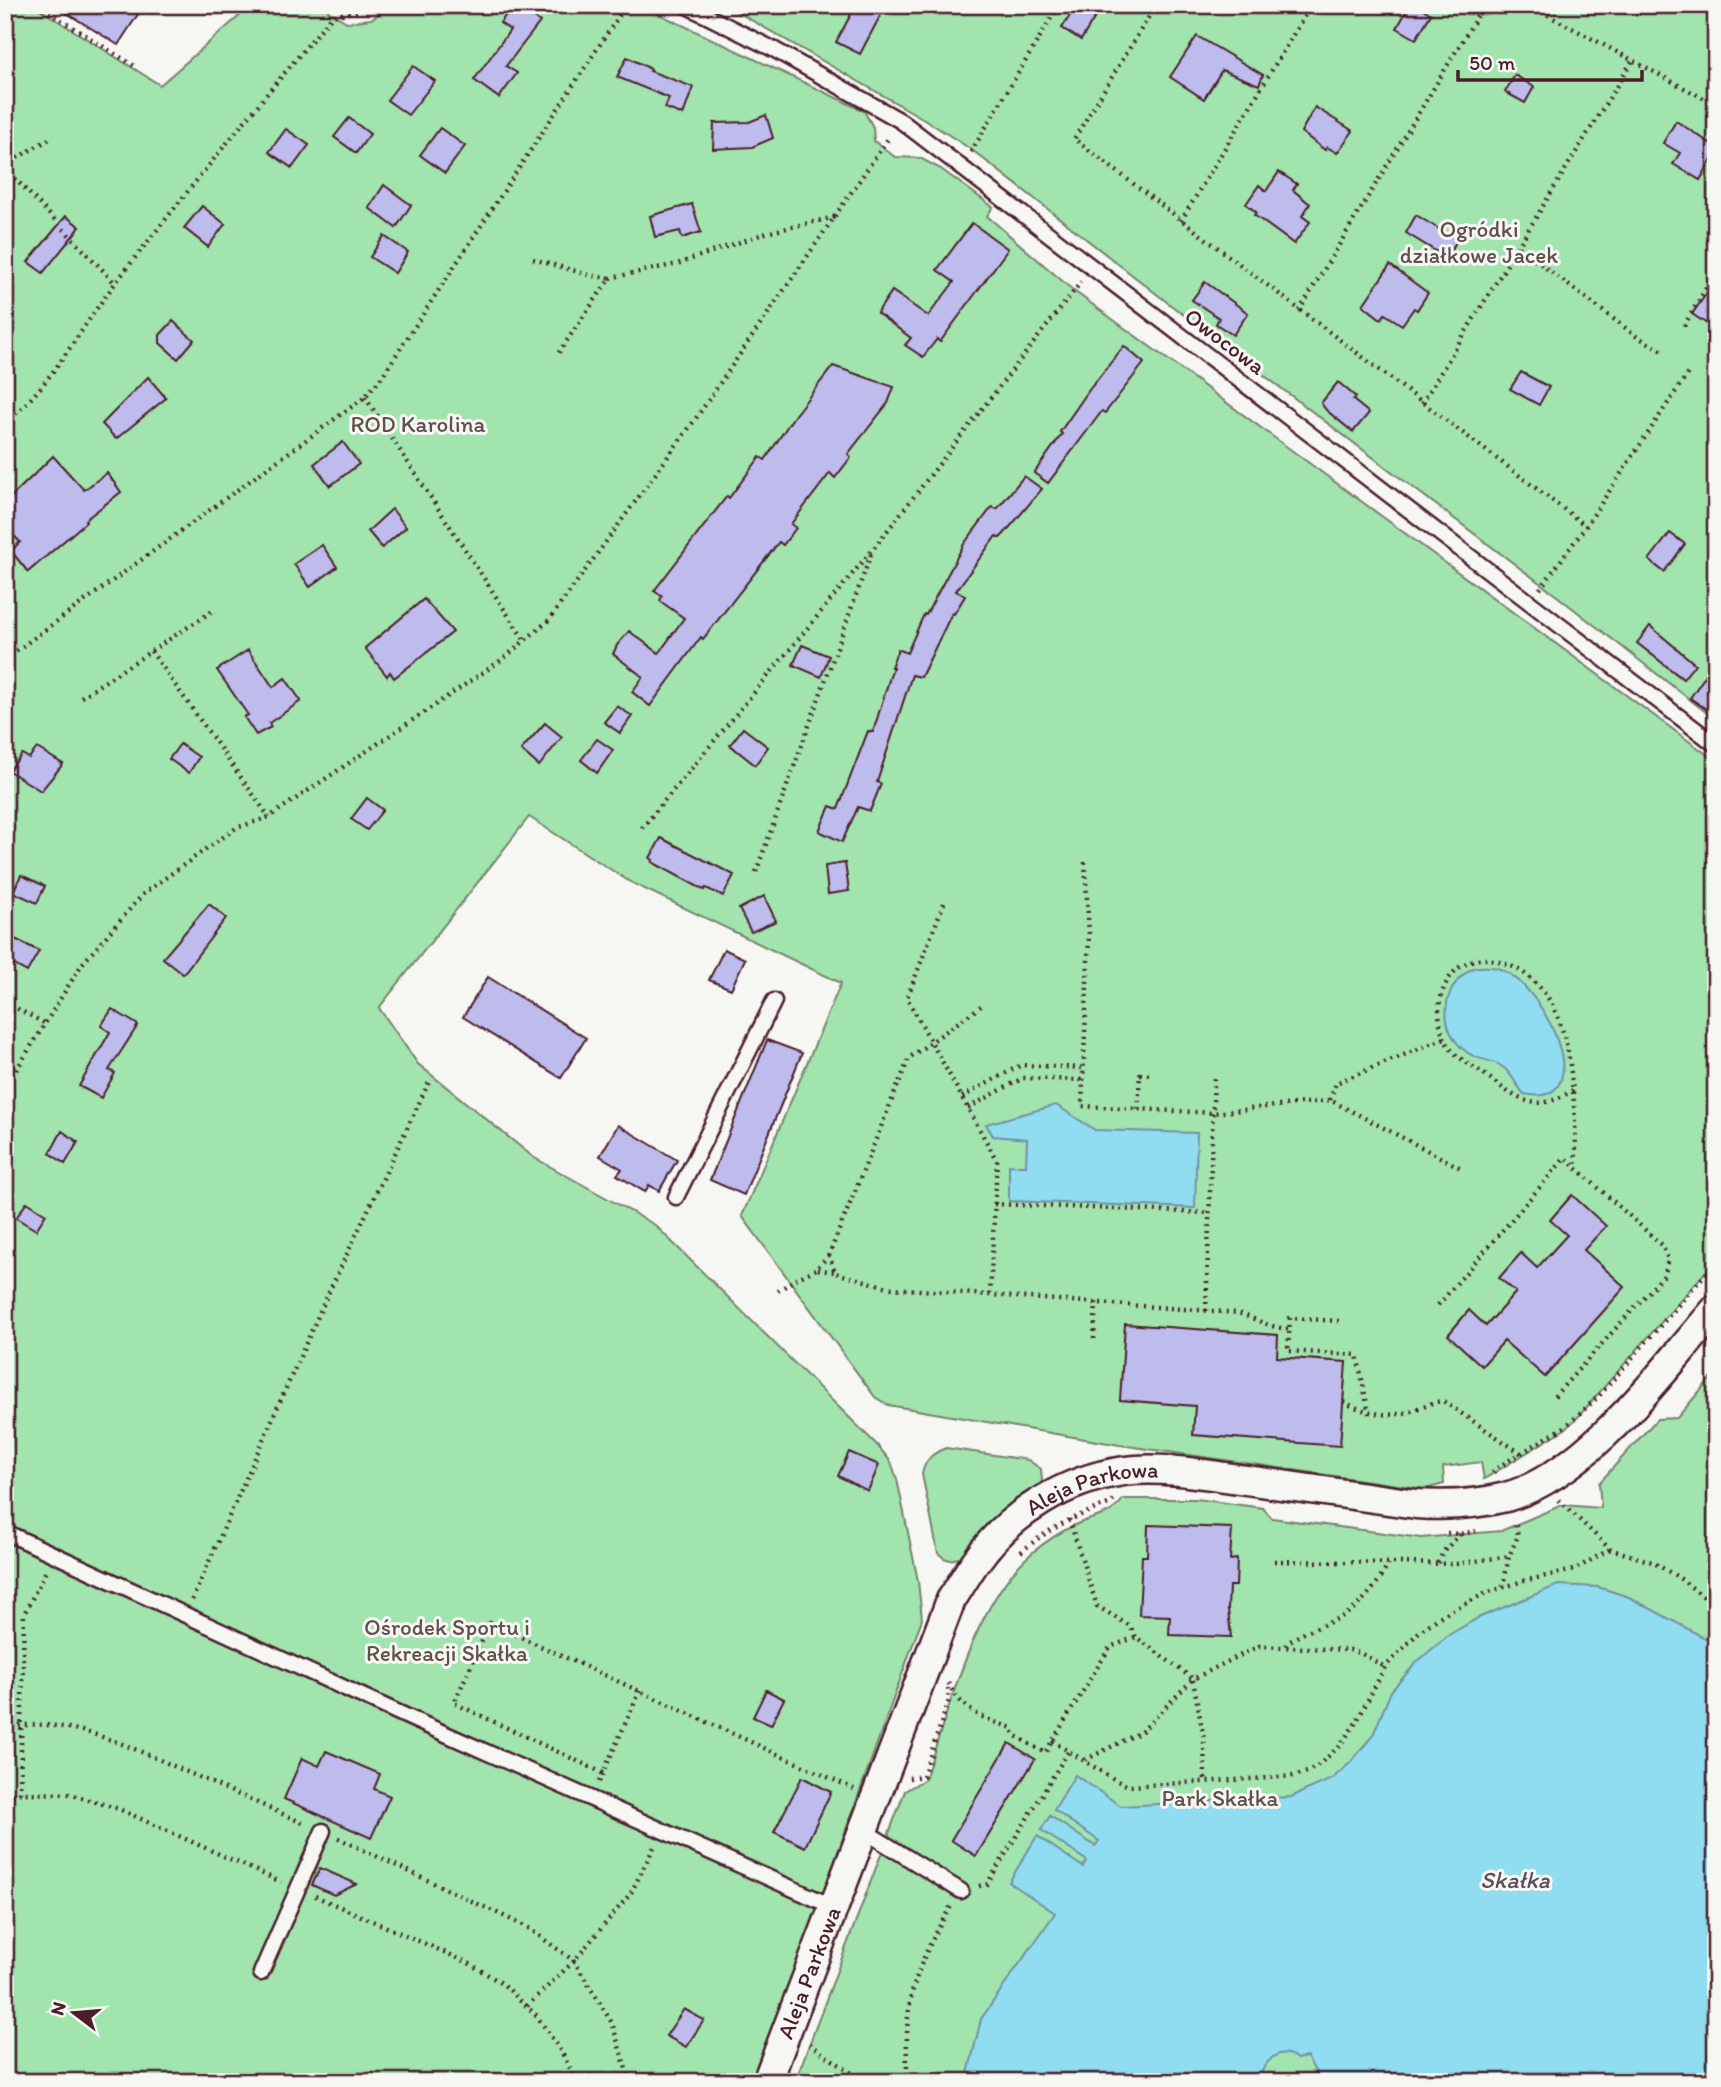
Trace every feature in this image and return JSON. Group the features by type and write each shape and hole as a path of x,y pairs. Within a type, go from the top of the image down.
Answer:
{"street":[{"name":"Aleja Parkowa","path":"767,2082 951,1600 978,1558 1003,1530 1027,1509 1094,1477 1126,1471 1185,1472 1441,1506 1505,1497 1545,1480 1575,1461 1621,1417 1716,1310"}],"lane":[{"name":"Owocowa","path":"685,5 775,50 901,121 1716,745"},
{"path":"676,1197 774,1001"},
{"path":"5,1532 412,1719 834,1906"},
{"path":"863,1830 961,1891"},
{"path":"261,1973 323,1831"}],"path":[{"path":"37,5 137,66"},
{"path":"5,423 31,399 115,284 211,161 332,16 357,11 368,5"},
{"path":"5,659 365,397 381,378 626,5"},
{"path":"962,167 1059,5"},
{"path":"1156,5 1074,139 1586,526"},
{"path":"1181,221 1311,5"},
{"path":"1299,311 1484,5"},
{"path":"1529,5 1716,104"},
{"path":"1422,403 1632,61"},
{"path":"5,1088 82,964 144,892 236,828 269,817 503,659 549,620 694,421 901,121"},
{"path":"51,138 5,166 115,284"},
{"path":"533,258 593,276 610,278 677,264 766,233 836,216"},
{"path":"1518,247 1636,336 1663,351"},
{"path":"642,828 873,549 1092,267"},
{"path":"1684,326 1716,271"},
{"path":"557,355 610,278"},
{"path":"1530,603 1586,526 1688,373"},
{"path":"365,397 526,641"},
{"path":"756,872 873,549"},
{"path":"81,697 214,610"},
{"path":"151,651 269,817"},
{"path":"1085,862 1090,935 1082,1106 1213,1113 1329,1100 1463,1169"},
{"path":"944,903 907,998 997,1161 990,1294"},
{"path":"1573,1090 1550,1102 1527,1102 1515,1097 1460,1058 1445,1038 1439,1014 1440,997 1446,981 1468,962 1483,959 1500,961 1533,980 1552,1007 1562,1025 1567,1045 1573,1090 1577,1150 1575,1168"},
{"path":"5,1002 45,1023"},
{"path":"778,1291 816,1269 829,1255 909,1058 981,1006"},
{"path":"1329,1100 1336,1083 1445,1038"},
{"path":"962,1097 1021,1065 1084,1068"},
{"path":"1138,1109 1140,1074 1151,1075"},
{"path":"1206,1311 1214,1075"},
{"path":"968,1108 1023,1078 1084,1080"},
{"path":"186,1614 327,1296 430,1080"},
{"path":"1438,1305 1564,1158 1662,1245 1668,1259 1665,1274 1551,1400"},
{"path":"994,1204 1210,1213"},
{"path":"829,1255 835,1273"},
{"path":"1491,1476 1495,1469 1566,1426 1598,1396 1716,1262"},
{"path":"816,1269 892,1287 1238,1314 1250,1317 1262,1325 1289,1329"},
{"path":"1094,1339 1096,1302"},
{"path":"1339,1321 1290,1318 1288,1351 1357,1355 1369,1413"},
{"path":"1343,1402 1369,1413 1387,1415 1443,1401 1522,1454"},
{"path":"1013,1559 1069,1519 1111,1503 1118,1492"},
{"path":"1556,1496 1562,1505 1610,1549 1652,1562 1678,1577 1716,1606"},
{"path":"1503,1587 1509,1556 1518,1536 1513,1515"},
{"path":"1069,1519 1097,1606 1130,1626 1136,1637 1193,1679 1204,1738 1205,1783"},
{"path":"1434,1531 1460,1534 1484,1530"},
{"path":"1438,1563 1443,1552 1460,1534"},
{"path":"1052,1741 1129,1786 1293,1776 1317,1766 1339,1747 1349,1734 1385,1667 1419,1632 1441,1616 1486,1592 1574,1570 1610,1549"},
{"path":"20,1793 24,1614 54,1555"},
{"path":"1274,1561 1472,1563 1509,1556"},
{"path":"1286,1646 1290,1640 1334,1621 1358,1606 1389,1563"},
{"path":"603,1773 454,1703 490,1623 862,1792"},
{"path":"948,1683 956,1699 979,1717 1012,1728 1014,1735 1045,1753 1110,1647 1136,1637"},
{"path":"1084,1761 1141,1732 1193,1679 1259,1646 1350,1650 1385,1667"},
{"path":"905,1778 923,1776 949,1700 950,1675"},
{"path":"591,1799 640,1691"},
{"path":"5,1728 20,1725 57,1727 111,1739 323,1831 527,1927 574,1961 612,2023 630,2082"},
{"path":"527,2006 574,1961 631,1894 647,1861"},
{"path":"788,2030 864,2082"}],"green space":[{"path":"5,5 33,5 160,85 252,5 330,5 328,11 347,22 371,19 394,5 640,5 864,111 873,127 874,141 895,157 920,158 941,169 993,207 987,216 1074,291 1716,761 1716,1260 1577,1418 1565,1429 1484,1479 1481,1462 1443,1467 1444,1484 1425,1489 1120,1445 888,1405 875,1397 742,1216 841,983 630,882 529,817 379,1008 418,1064 533,1157 655,1225 877,1445 891,1462 897,1479 918,1581 922,1619 755,2082 5,2082"},
{"name":"Ogródki działkowe Jacek","path":"725,5 1716,5 1716,720 1557,596 1172,306 972,150 924,119"},
{"name":"Park Skałka","path":"1716,1372 1716,2082 795,2082 905,1791 925,1779 954,1689 979,1627 1012,1574 1032,1553 1071,1527 1114,1509 1123,1499 1196,1499 1263,1508 1272,1518 1421,1538 1501,1531 1562,1505 1601,1508 1599,1483 1657,1419 1677,1418"},
{"path":"946,1448 1028,1460 1041,1469 1042,1481 983,1531 962,1557 950,1560 938,1553 922,1474 930,1458"}],"water":[{"path":"1475,967 1497,968 1515,978 1547,1018 1558,1042 1562,1065 1559,1083 1547,1094 1524,1094 1504,1068 1468,1053 1451,1033 1446,1008 1449,996 1463,975"},
{"path":"1056,1105 1095,1130 1197,1133 1195,1208 1009,1201 1009,1165 1026,1166 1027,1139 993,1136 986,1124"},
{"name":"Skałka","path":"1558,1585 1598,1587 1629,1597 1716,1644 1716,2082 1321,2082 1307,2057 1297,2059 1284,2054 1268,2062 1258,2082 966,2082 981,2019 1055,1913 1009,1882 1037,1836 1083,1867 1087,1861 1041,1830 1050,1816 1095,1846 1099,1841 1054,1810 1075,1775 1121,1806 1291,1797 1332,1779 1351,1762 1373,1735 1391,1691 1417,1662 1447,1636 1478,1618"}],"building":[{"path":"54,5 144,5 118,45"},
{"path":"513,5 517,5 540,22 506,66 517,73 499,98 474,80 510,30 500,23"},
{"path":"856,5 886,5 860,54 836,42"},
{"path":"1410,5 1417,5 1431,14 1416,39 1397,28"},
{"path":"1076,6 1095,17 1081,40 1062,28"},
{"path":"1197,36 1263,75 1259,85 1222,70 1204,99 1170,77"},
{"path":"627,57 651,69 650,71 693,87 683,115 665,108 669,98 617,77"},
{"path":"413,66 435,81 408,115 387,100"},
{"path":"1515,75 1534,87 1525,103 1505,92"},
{"path":"1315,107 1353,131 1337,153 1327,147 1325,150 1301,132"},
{"path":"766,115 773,138 752,147 713,149 714,123 749,122"},
{"path":"349,118 370,134 356,153 334,137"},
{"path":"1676,121 1716,147 1716,152 1700,180 1673,164 1680,153 1663,143"},
{"path":"440,128 465,146 445,173 420,155"},
{"path":"286,129 309,145 292,168 269,152"},
{"path":"1279,172 1297,184 1293,190 1310,204 1302,216 1310,222 1294,244 1254,215 1256,212 1246,204 1259,185 1266,191"},
{"path":"384,185 411,205 396,228 369,208"},
{"path":"692,204 701,232 682,238 680,231 655,237 650,216"},
{"path":"202,206 225,224 208,247 184,228"},
{"path":"1416,215 1457,240 1447,258 1406,233"},
{"path":"66,216 80,227 43,273 28,262"},
{"path":"972,223 1008,249 940,342 937,339 923,357 905,345 911,338 877,313 892,291 928,316 954,282 937,270"},
{"path":"384,236 408,252 395,273 370,257"},
{"path":"1390,265 1428,293 1417,310 1414,308 1402,325 1385,314 1381,319 1363,305"},
{"path":"1716,280 1716,330 1692,314"},
{"path":"1205,282 1248,313 1233,335 1216,324 1219,318 1192,300"},
{"path":"173,321 194,340 178,359 160,343 160,335"},
{"path":"1124,346 1144,363 1105,413 1102,411 1048,483 1034,473 1089,390"},
{"path":"833,366 894,387 888,403 848,454 851,457 835,478 830,473 791,524 796,528 783,545 779,542 703,639 701,637 650,706 632,692 643,677 613,654 617,645 629,631 659,653 684,618 660,601 662,596 654,591 760,457 765,460 794,416"},
{"path":"1521,372 1549,387 1539,405 1510,389"},
{"path":"148,377 166,398 116,439 102,424"},
{"path":"1338,382 1356,397 1353,400 1369,413 1353,432 1321,403"},
{"path":"343,442 359,464 330,486 314,464"},
{"path":"53,456 84,490 107,473 121,492 85,520 86,522 28,572 11,551 20,542 5,526 5,503"},
{"path":"1024,476 1042,489 1004,534 1000,538 996,536 956,591 965,596 954,614 952,613 921,677 912,675 877,782 881,784 870,811 858,807 842,842 819,831 830,806 838,809 868,731 873,732 898,649 907,653 924,614 926,615 964,544 992,507 997,509"},
{"path":"392,509 406,527 382,548 368,531"},
{"path":"1670,533 1685,544 1664,572 1649,560"},
{"path":"322,545 337,567 310,587 294,564"},
{"path":"424,599 453,632 394,678 390,672 387,676 365,648"},
{"path":"1650,626 1695,664 1683,679 1637,643"},
{"path":"802,645 829,656 821,677 793,665"},
{"path":"248,650 273,687 285,678 301,701 269,723 271,727 256,735 244,717 248,715 217,670"},
{"path":"1716,660 1716,701 1709,711 1690,698"},
{"path":"617,706 632,716 620,733 604,722"},
{"path":"545,723 562,737 539,766 521,750"},
{"path":"743,728 768,747 755,765 730,745"},
{"path":"597,739 613,750 597,773 581,760"},
{"path":"180,744 199,757 189,773 169,759"},
{"path":"37,748 63,764 41,791 9,771 22,754 29,758"},
{"path":"367,798 383,810 367,830 351,819"},
{"path":"661,838 734,875 723,896 706,888 704,890 652,862 650,858"},
{"path":"845,863 849,891 828,894 825,866"},
{"path":"21,875 45,886 37,903 13,892"},
{"path":"764,896 776,921 751,932 739,909"},
{"path":"209,904 226,918 183,974 163,958"},
{"path":"5,934 39,951 27,972 5,960"},
{"path":"724,949 745,959 731,989 709,980"},
{"path":"488,977 586,1038 561,1078 463,1017"},
{"path":"112,1009 138,1025 109,1070 115,1073 101,1098 79,1086 110,1032 101,1026"},
{"path":"767,1040 802,1053 744,1195 710,1180"},
{"path":"618,1125 677,1160 659,1191 649,1185 645,1192 617,1175 622,1169 600,1156"},
{"path":"62,1131 78,1142 65,1164 50,1153"},
{"path":"1572,1195 1606,1226 1584,1250 1625,1287 1545,1377 1504,1341 1482,1366 1448,1335 1469,1310 1486,1326 1516,1292 1499,1278 1521,1253 1537,1268 1567,1235 1550,1220"},
{"path":"27,1202 46,1214 36,1230 16,1218"},
{"path":"1125,1324 1278,1335 1277,1357 1346,1362 1340,1446 1193,1435 1195,1406 1120,1400"},
{"path":"849,1452 879,1465 868,1491 838,1476"},
{"path":"1148,1525 1232,1528 1230,1560 1237,1559 1236,1586 1229,1586 1231,1637 1169,1635 1170,1616 1139,1615 1142,1556 1147,1556"},
{"path":"766,1690 784,1699 771,1725 753,1717"},
{"path":"1009,1743 1035,1759 976,1856 951,1840"},
{"path":"326,1751 380,1774 374,1789 390,1796 371,1838 284,1799 302,1758 319,1766"},
{"path":"802,1777 831,1792 805,1847 774,1832"},
{"path":"320,1868 357,1884 334,1895 312,1885"},
{"path":"684,2009 704,2020 686,2047 666,2036"}],"park label":[{"name":"ROD Karolina","path":"418,424"},
{"name":"Ośrodek Sportu i Rekreacji Skałka","path":"447,1640"}]}
